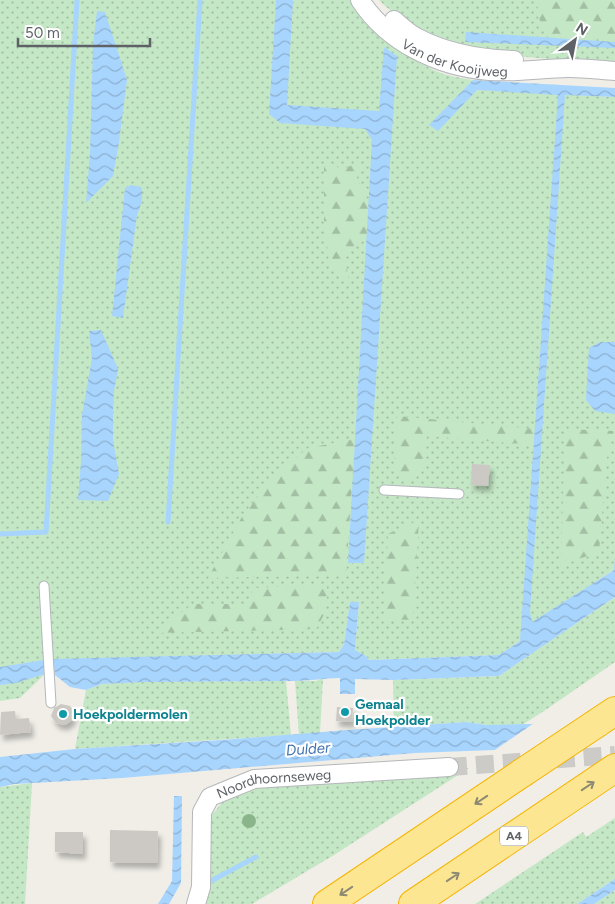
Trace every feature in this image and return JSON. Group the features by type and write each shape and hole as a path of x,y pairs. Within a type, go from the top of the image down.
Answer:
{"highway":[{"path":"327,904 615,711"},
{"name":"A4","path":"413,904 615,768"}],"street":[{"name":"Van der Kooijweg","path":"360,0 375,20 408,47 452,66 489,71 569,68 615,71"},
{"name":"Van der Kooijweg","path":"373,0 382,12 416,37 454,52 492,59 529,60 569,68"},
{"name":"Noordhoornseweg","path":"196,904 201,887 202,812 210,797 254,780 449,767"}],"lane":[{"path":"384,490 459,494"},
{"path":"44,586 52,703"}],"green space":[{"path":"0,0 350,0 377,32 411,58 440,73 473,80 430,125 477,90 615,97 615,569 582,591 520,641 499,655 369,660 366,656 355,650 359,603 350,602 344,644 339,652 44,660 45,674 20,698 0,701"},
{"path":"379,0 615,0 615,62 522,57 454,46 432,39 419,32"},
{"path":"540,0 615,0 615,42 549,38 536,13"},
{"path":"360,161 357,178 370,204 367,239 344,252 349,282 329,261 324,221 324,166 346,168"},
{"path":"397,416 535,429 535,445 427,436 425,461 420,471 411,480 394,472"},
{"path":"565,429 613,431 607,458 599,552 561,565"},
{"path":"355,439 346,575 208,578 243,515 275,474 308,448"},
{"path":"419,520 413,620 384,619 388,534"},
{"path":"316,585 327,587 326,611 316,629 154,633 193,604 251,604 252,588"},
{"path":"615,597 615,662 522,725 487,725 466,722 394,727 393,680 499,676"},
{"path":"323,678 320,733 299,735 295,681 316,681"},
{"path":"286,681 291,735 75,749 86,690 102,684"},
{"path":"469,768 334,855 252,904 198,904 207,821 224,800 251,786"},
{"path":"32,783 25,904 0,904 0,787"},
{"path":"615,818 615,879 577,904 475,904 583,832 586,837"},
{"path":"615,890 615,904 594,904"}],"water":[{"path":"276,0 293,0 287,105 379,111 384,47 397,56 364,563 348,563 372,140 365,129 280,123 269,114"},
{"path":"97,11 105,12 127,80 113,176 86,203 90,153 93,44"},
{"path":"466,32 615,42 615,48 465,42"},
{"path":"473,80 615,88 615,97 565,95 530,612 532,622 614,570 615,557 615,597 499,676 393,680 355,679 355,694 340,694 340,678 301,681 102,684 86,690 70,687 55,675 53,659 339,652 344,644 350,602 359,602 355,650 366,656 369,660 499,655 520,641 558,95 477,90 438,131 429,125"},
{"path":"131,185 141,187 142,198 137,215 123,318 112,316 125,188"},
{"path":"101,330 118,369 114,391 113,441 119,474 108,501 78,500 82,415 92,358 89,331"},
{"path":"600,342 615,342 615,414 595,411 586,400 589,348"},
{"path":"44,660 45,674 16,683 0,685 0,667"},
{"name":"Dulder","path":"615,717 615,740 494,750 415,753 122,778 15,784 0,787 0,757 75,749 466,722 487,725 530,724"},
{"path":"174,796 182,796 181,883 169,904 158,904 172,881"},
{"path":"615,879 615,890 594,904 577,904"}],"pier":[{"path":"615,715 615,743 492,752 537,721"}],"building":[{"path":"472,464 490,465 488,486 471,485"},
{"name":"Hoekpoldermolen","path":"61,704 70,706 74,712 72,720 65,725 56,723 51,716 54,708"},
{"name":"Gemaal Hoekpolder","path":"337,707 353,708 352,722 336,721"},
{"path":"15,711 16,719 29,718 31,732 0,735 1,712"},
{"path":"110,830 158,831 157,863 110,862"},
{"path":"55,832 83,832 83,854 55,852"}],"waterway":[{"path":"0,534 46,532 77,0"},
{"path":"168,522 200,0"},
{"path":"211,881 256,857"}],"tunnel":[{"path":"449,767 615,755"}],"place":[{"name":"Gemaal Hoekpolder","path":"345,712"},
{"name":"Hoekpoldermolen","path":"63,714"}]}
